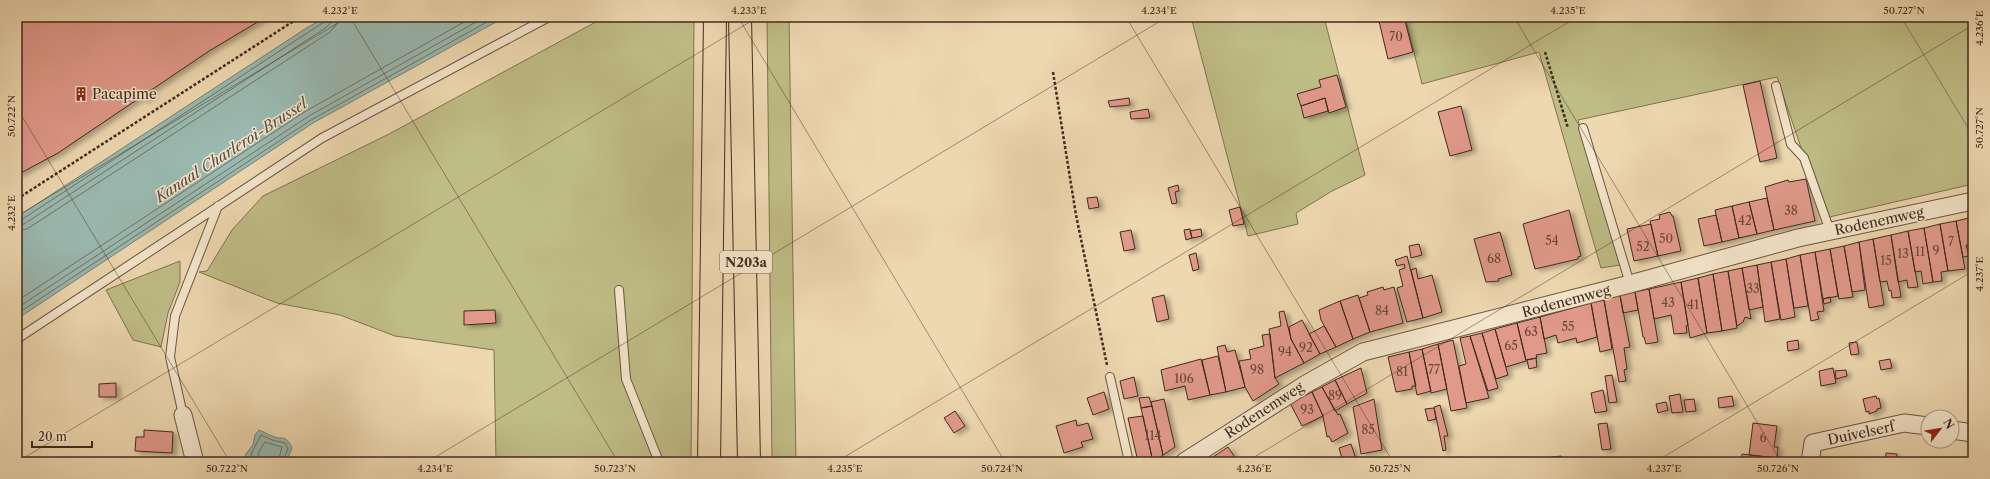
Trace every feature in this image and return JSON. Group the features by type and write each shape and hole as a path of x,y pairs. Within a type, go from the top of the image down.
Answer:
{"highway":[{"name":"N203a","path":"708,462 715,17"},
{"name":"N203a","path":"740,17 750,462"}],"street":[{"name":"Rodenemweg","path":"1184,462 1306,384 1363,352 1830,231 1973,201"},
{"path":"183,415 195,462"},
{"name":"Duivelserf","path":"1810,462 1813,443 1904,423 1920,425"},
{"path":"1960,431 1973,433"}],"lane":[{"path":"17,338 322,138 549,17"},
{"path":"1776,86 1791,144 1804,158 1830,231"},
{"path":"1583,128 1630,284"},
{"path":"183,415 170,357 175,316 218,206"},
{"path":"619,290 626,379 658,462"},
{"path":"1110,377 1129,462"}],"path":[{"path":"17,199 300,17"},
{"path":"1053,72 1076,215 1110,377"}],"shaded area":[{"path":"605,17 694,17 691,462 496,462 494,350 395,336 340,315 277,303 199,272 207,271 232,230 263,196 389,134"},
{"path":"767,17 789,17 796,462 772,462"},
{"path":"1191,17 1324,17 1365,175 1332,191 1296,213 1298,224 1248,236"},
{"path":"1405,17 1973,17 1973,184 1825,218 1777,77 1578,120 1620,265 1601,268 1539,52 1422,84"},
{"path":"180,261 180,282 168,313 161,347 133,340 106,290"}],"water":[{"name":"Kanaal Charleroi-Brussel","path":"326,17 505,17 313,123 17,319 17,217 308,27"},
{"path":"259,430 272,436 284,438 290,443 292,448 286,462 259,462 254,461 245,455 253,445 255,435"}],"building":[{"name":"Pacapime","path":"17,17 266,17 209,51 58,153 17,175"},
{"path":"1378,17 1404,17 1413,52 1388,59"},
{"path":"1337,75 1346,107 1329,113 1325,98 1301,106 1297,94 1321,87 1319,80"},
{"path":"1760,81 1777,158 1760,162 1743,85"},
{"path":"149,91 152,95 143,100 141,97"},
{"path":"1129,98 1130,105 1110,107 1108,101"},
{"path":"1325,98 1328,111 1304,118 1301,106"},
{"path":"1461,106 1472,150 1450,156 1438,112"},
{"path":"1148,109 1150,117 1131,119 1130,112"},
{"path":"1806,179 1815,221 1774,230 1765,187 1788,180 1789,182"},
{"path":"1178,185 1179,191 1175,192 1177,203 1172,204 1168,188"},
{"path":"1097,197 1099,207 1089,209 1087,198"},
{"path":"1767,198 1774,230 1757,234 1749,202"},
{"path":"1749,202 1757,234 1739,238 1732,206"},
{"path":"1732,206 1739,238 1722,242 1715,210"},
{"path":"1240,207 1244,224 1233,226 1229,210"},
{"path":"1569,210 1581,256 1578,257 1578,259 1535,269 1523,224"},
{"path":"1670,212 1673,216 1681,251 1658,256 1650,221 1660,219 1659,215"},
{"path":"1716,215 1722,242 1704,246 1698,219"},
{"path":"1973,217 1973,244 1966,245 1969,256 1963,257 1956,221"},
{"path":"1956,221 1965,269 1948,271 1940,224"},
{"path":"1651,224 1658,256 1634,261 1627,229"},
{"path":"1940,224 1948,271 1941,272 1942,281 1933,282 1924,228"},
{"path":"1924,228 1933,282 1923,284 1921,271 1915,272 1908,231"},
{"path":"1190,229 1192,238 1186,240 1184,230"},
{"path":"1201,229 1202,236 1192,238 1190,231"},
{"path":"1131,230 1135,249 1124,251 1120,232"},
{"path":"1908,231 1918,287 1908,288 1907,280 1898,282 1891,235"},
{"path":"1500,232 1512,275 1498,279 1499,281 1486,282 1474,239"},
{"path":"1891,235 1901,297 1892,298 1891,290 1889,291 1887,281 1880,282 1873,239"},
{"path":"1873,239 1884,305 1869,308 1859,242"},
{"path":"1859,242 1865,290 1852,292 1844,246"},
{"path":"1419,244 1422,255 1411,258 1409,246"},
{"path":"1844,246 1853,297 1839,299 1830,249"},
{"path":"1830,249 1838,296 1823,299 1815,252"},
{"path":"1815,252 1824,311 1817,312 1819,319 1811,321 1800,255"},
{"path":"1196,253 1199,269 1193,271 1189,255"},
{"path":"1800,255 1808,306 1794,308 1786,259"},
{"path":"1407,256 1423,318 1407,322 1397,288 1403,286 1399,270 1405,268 1404,264 1397,266 1395,260"},
{"path":"1786,259 1795,317 1781,320 1771,262"},
{"path":"1771,262 1780,319 1765,322 1757,265"},
{"path":"1757,265 1763,307 1749,310 1742,268"},
{"path":"1416,268 1418,279 1432,275 1442,312 1423,318 1411,270"},
{"path":"1742,268 1751,319 1745,317 1743,322 1737,326 1728,271"},
{"path":"1728,271 1737,328 1722,331 1713,274"},
{"path":"1713,274 1722,331 1707,333 1698,278"},
{"path":"1698,278 1707,333 1690,338 1681,282"},
{"path":"1681,282 1688,325 1686,326 1687,333 1674,334 1671,315 1654,319 1649,289"},
{"path":"1383,287 1384,290 1394,287 1403,323 1370,332 1359,298 1368,295 1367,292"},
{"path":"1649,289 1658,342 1646,344 1643,337 1635,292"},
{"path":"1635,292 1638,310 1623,313 1620,295"},
{"path":"1164,295 1169,319 1157,322 1152,298"},
{"path":"1358,295 1370,332 1353,339 1340,301"},
{"path":"1620,295 1630,347 1624,348 1627,369 1624,370 1626,381 1619,382 1604,300"},
{"path":"1830,297 1831,302 1824,304 1823,299"},
{"path":"1604,300 1612,349 1600,352 1591,303"},
{"path":"1340,301 1353,339 1336,347 1321,320 1319,310"},
{"path":"1591,303 1597,337 1577,343 1576,338 1558,343 1556,335 1544,339 1540,317"},
{"path":"495,310 496,323 464,325 464,311"},
{"path":"1284,311 1291,339 1304,363 1275,378 1269,329 1281,326 1279,312"},
{"path":"1540,317 1547,353 1536,355 1537,358 1526,360 1517,323"},
{"path":"1302,320 1320,354 1304,363 1291,339 1289,327"},
{"path":"1517,323 1526,361 1506,367 1495,329"},
{"path":"1324,326 1336,347 1320,354 1309,334"},
{"path":"1495,329 1508,375 1496,379 1482,333"},
{"path":"1482,333 1498,388 1488,391 1470,336"},
{"path":"1270,334 1275,378 1279,384 1253,401 1245,387 1239,361 1251,359 1249,350 1264,346 1262,335"},
{"path":"1470,336 1489,398 1466,403 1459,366 1466,364 1460,338"},
{"path":"1453,340 1467,408 1451,411 1438,344"},
{"path":"1798,340 1799,349 1788,351 1787,342"},
{"path":"1857,342 1859,354 1851,355 1849,343"},
{"path":"1438,344 1447,389 1431,393 1422,349"},
{"path":"1225,345 1227,352 1235,350 1245,387 1226,392 1217,347"},
{"path":"1422,349 1431,391 1417,395 1409,352"},
{"path":"1409,352 1416,386 1412,386 1412,389 1396,392 1388,357"},
{"path":"1218,356 1226,392 1210,395 1202,360"},
{"path":"1536,358 1537,367 1529,369 1527,360"},
{"path":"1201,359 1210,395 1188,400 1185,386 1165,391 1161,370"},
{"path":"1890,359 1892,368 1881,370 1879,361"},
{"path":"1361,368 1367,393 1347,404 1335,380"},
{"path":"1833,368 1836,383 1821,386 1819,371"},
{"path":"1846,370 1847,376 1836,379 1835,371"},
{"path":"1612,375 1617,402 1609,403 1605,376"},
{"path":"1134,377 1138,396 1124,399 1120,381"},
{"path":"1335,380 1347,404 1335,411 1322,387"},
{"path":"116,383 116,397 99,397 99,384"},
{"path":"1322,387 1338,415 1340,414 1348,433 1332,442 1329,436 1327,437 1323,416 1312,392"},
{"path":"1603,390 1607,411 1595,413 1591,393"},
{"path":"1104,392 1109,409 1093,415 1087,398"},
{"path":"1312,392 1323,416 1302,426 1290,403"},
{"path":"1680,394 1683,412 1672,413 1669,396"},
{"path":"1732,396 1734,406 1719,408 1718,398"},
{"path":"1876,396 1877,399 1879,398 1881,408 1869,414 1869,411 1866,412 1863,399"},
{"path":"1149,397 1152,406 1141,408 1139,398"},
{"path":"1164,399 1175,447 1163,455 1151,402"},
{"path":"1374,399 1382,450 1361,454 1353,407"},
{"path":"1694,399 1696,411 1686,412 1684,400"},
{"path":"1666,402 1668,410 1658,413 1656,404"},
{"path":"1440,405 1448,436 1444,436 1446,450 1443,451 1434,407"},
{"path":"1152,406 1163,455 1153,462 1141,408"},
{"path":"1434,408 1436,419 1428,421 1425,409"},
{"path":"955,411 965,426 954,433 944,418"},
{"path":"1143,416 1153,462 1138,462 1128,418"},
{"path":"1076,420 1077,426 1088,423 1093,439 1081,442 1083,447 1064,453 1056,426"},
{"path":"1607,423 1611,449 1602,450 1598,424"},
{"path":"1753,423 1777,426 1774,447 1778,447 1777,458 1749,455"},
{"path":"144,430 173,432 172,453 135,451 136,437 144,437"},
{"path":"1351,444 1357,462 1343,462 1339,448"},
{"path":"1228,447 1238,462 1216,462 1213,457"},
{"path":"1886,453 1897,454 1896,462 1885,462"},
{"path":"1742,454 1777,458 1770,458 1769,462 1741,462"},
{"path":"1561,456 1562,462 1546,462 1545,458"},
{"path":"1213,457 1216,462 1206,462"},
{"path":"1696,459 1706,461 1706,462 1695,462"}],"place":[{"name":"Pacapime","path":"81,94"}]}
